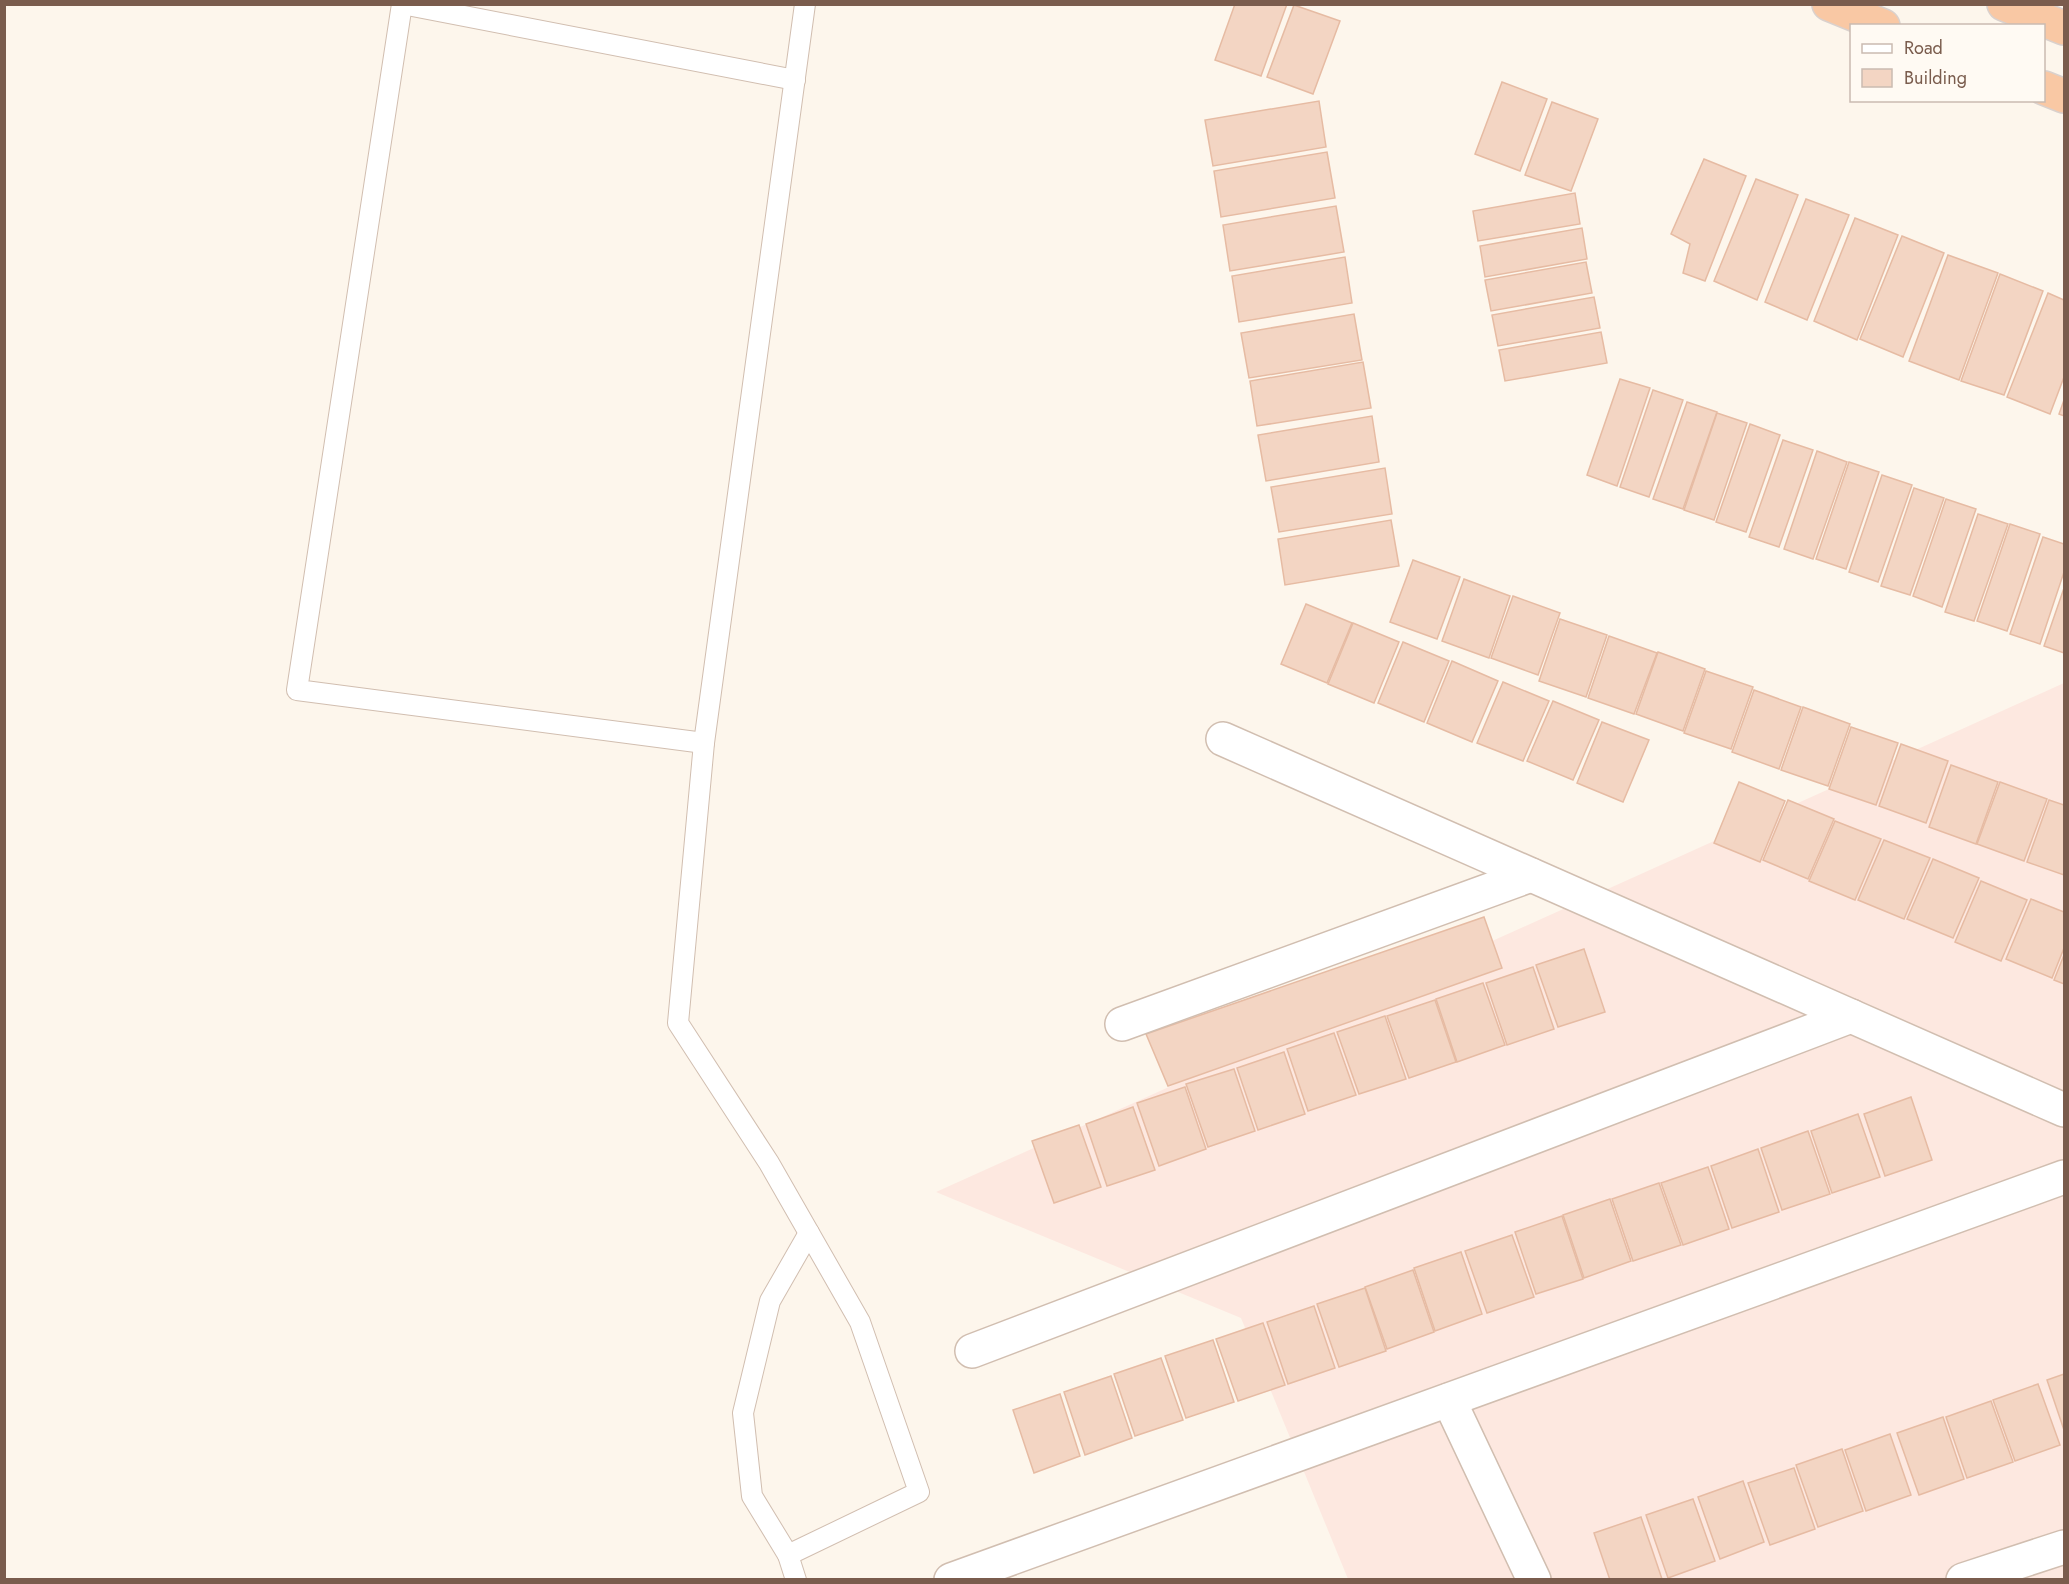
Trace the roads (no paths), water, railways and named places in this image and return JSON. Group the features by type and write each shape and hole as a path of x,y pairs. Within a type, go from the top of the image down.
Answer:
{"highway":[{"path":"1829,4 1878,24"},
{"path":"2004,4 2064,28"},
{"path":"2045,89 2064,96"}],"street":[{"path":"1223,739 2064,1110"},
{"path":"1122,1024 1531,875"},
{"path":"972,1351 1851,1016"},
{"path":"951,1580 2064,1177"},
{"path":"1449,1400 1534,1580"},
{"path":"1963,1580 2064,1547"}],"lane":[{"path":"704,743 297,690 402,4 795,80"},
{"path":"788,1555 919,1492 860,1322 769,1163 678,1023 704,743 805,4"},
{"path":"796,1580 788,1555 752,1496 743,1413 770,1301 809,1233"}]}
